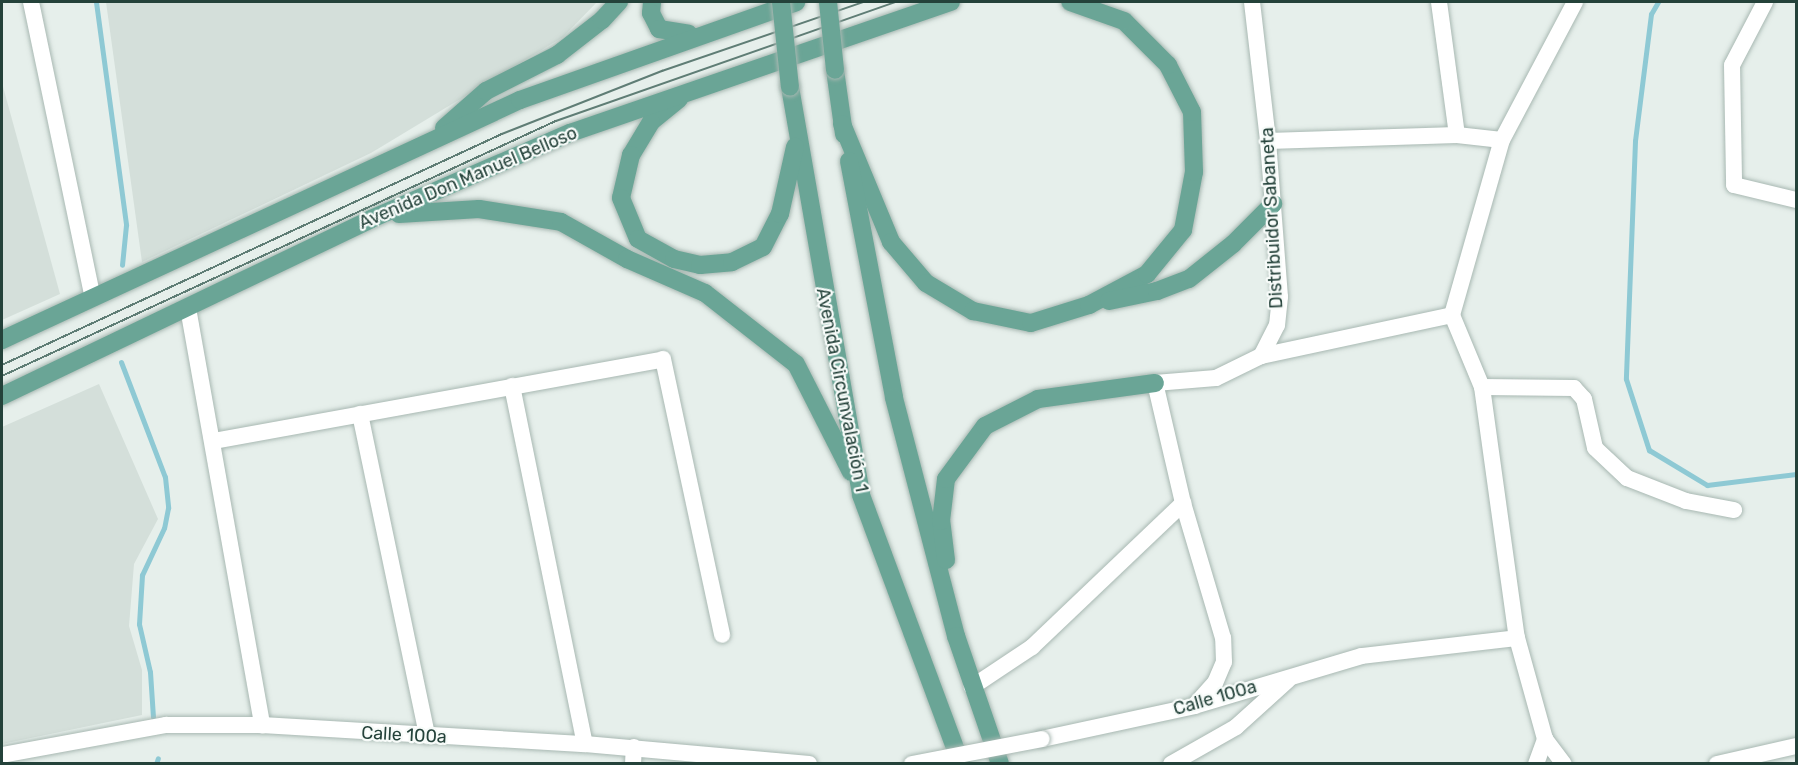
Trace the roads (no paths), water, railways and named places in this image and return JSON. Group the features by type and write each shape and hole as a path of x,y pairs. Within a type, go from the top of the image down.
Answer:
{"main road":[{"path":"428,142 486,91 556,55 602,20 619,2"},
{"path":"652,2 651,13 659,29 673,34 699,34"},
{"name":"Avenida Circunvalación 1","path":"781,2 797,136 861,495 961,764"},
{"path":"2,340 92,295 520,100 699,34 796,2"},
{"path":"828,2 842,124 894,398 956,636 1000,764"},
{"name":"Avenida Don Manuel Belloso","path":"2,396 371,219 570,133 951,2"},
{"path":"1070,2 1124,21 1168,65 1192,112 1194,172 1182,230 1148,274 1089,305"},
{"path":"690,90 651,122 631,155 621,198 638,239 674,259 700,266 732,262 763,247 780,214 797,136"},
{"path":"842,124 891,242 926,283 973,311 1031,323 1089,305 1157,291 1189,279 1233,244 1273,204"},
{"path":"371,219 417,210 479,209 561,222 627,259 705,293 796,364 861,495"},
{"path":"956,636 941,521 946,479 985,426 1038,399 1155,382"}],"street":[{"path":"31,2 92,295"},
{"name":"Distribuidor Sabaneta","path":"1251,2 1268,141 1280,297 1277,325 1261,356"},
{"path":"1439,2 1456,135"},
{"path":"1564,764 1545,740 1517,638 1482,387 1452,315 1502,140 1575,2"},
{"path":"1765,2 1732,65 1734,185 1797,200"},
{"path":"1268,141 1456,135 1502,140"},
{"path":"188,308 214,441 262,725"},
{"path":"1194,706 1215,683 1224,662 1223,638 1183,503 1155,382 1216,378 1261,356 1452,315"},
{"path":"214,441 663,359 722,635"},
{"path":"512,386 585,744"},
{"path":"1482,387 1574,388 1584,399 1595,448 1627,478 1686,501 1734,510"},
{"path":"360,414 427,736"},
{"path":"972,687 1032,647 1183,503"},
{"name":"Calle 100a","path":"912,764 1042,740 1194,706 1362,656 1517,638"},
{"path":"1171,764 1236,727 1293,675"},
{"name":"Calle 100a","path":"2,755 166,725 262,725 585,744 634,755 808,764"},
{"path":"1536,764 1545,740"},
{"path":"1716,764 1797,746"}],"waterway":[{"path":"96,2 126,225 122,265"},
{"path":"1658,2 1651,14 1635,141 1626,379 1649,450 1707,485 1796,474"},
{"path":"121,362 165,477 168,508 164,528 142,575 139,624 150,672 153,717"},
{"path":"156,764 158,758"}],"tram line":[{"path":"2,365 502,134 662,71 864,2"},
{"path":"2,376 556,121 895,2"}]}
